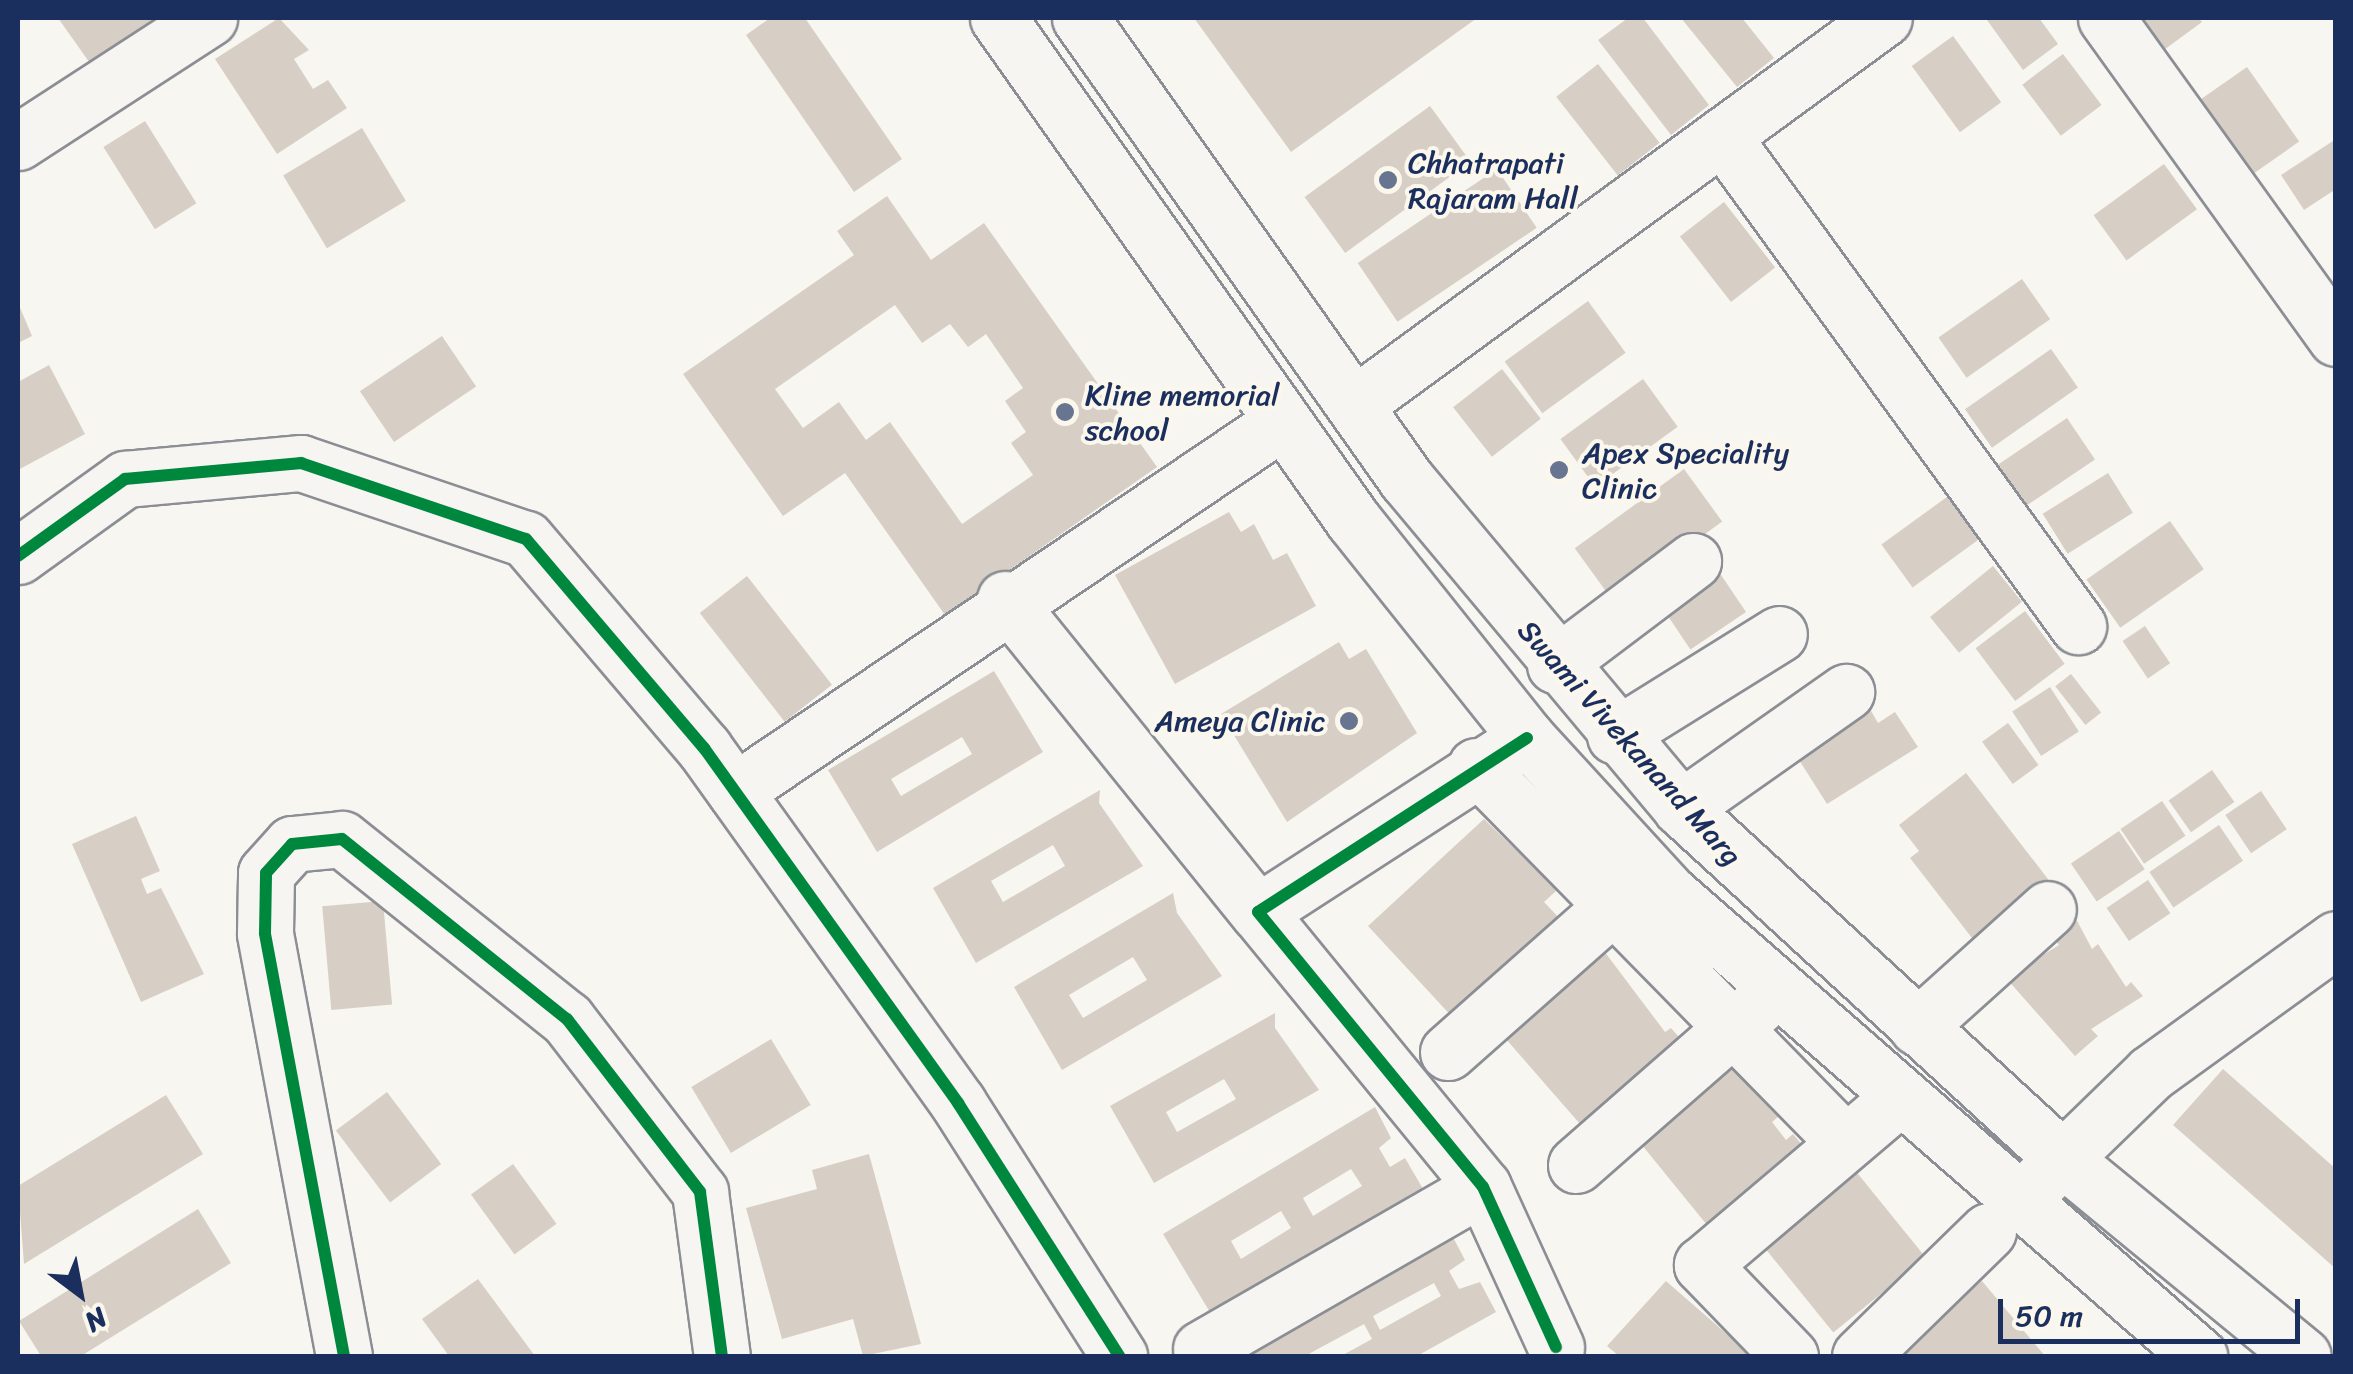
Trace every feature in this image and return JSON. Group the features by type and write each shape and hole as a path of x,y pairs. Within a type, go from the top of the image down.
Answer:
{"street":[{"path":"18,142 208,18"},
{"path":"998,18 1282,421 1528,738 1733,1028 1845,1142"},
{"path":"1354,405 1884,18"},
{"path":"2106,18 2336,338"},
{"path":"1033,68 1090,21"},
{"name":"Swami Vivekanand Marg","path":"1090,21 1354,405 1555,665 1681,808 2063,1159 2303,1356"},
{"path":"1722,136 2078,626"},
{"path":"735,791 1006,600 1282,421"},
{"path":"18,556 124,480 301,463 526,539 735,791 958,1102 1120,1356"},
{"path":"1555,665 1694,561"},
{"path":"1006,600 1483,1187 1555,1353"},
{"path":"1616,736 1779,634"},
{"path":"1681,808 1846,692"},
{"path":"1258,912 1476,766 1528,738"},
{"path":"1476,766 1632,889 1776,989 1899,1098 2002,1217 2199,1356"},
{"path":"344,1356 264,933 266,873 292,844 342,839 567,1018 700,1192 722,1356"},
{"path":"1448,1052 1632,889"},
{"path":"1917,1027 2048,909"},
{"path":"1860,1356 2151,1073 2336,939"},
{"path":"1576,1165 1776,989"},
{"path":"1790,1356 1702,1265 1899,1098"},
{"path":"1201,1349 1483,1187"}],"building":[{"path":"58,18 163,18 92,66"},
{"path":"279,18 309,50 294,59 313,89 328,80 347,108 277,154 215,59"},
{"path":"770,18 805,18 902,159 854,192 746,35"},
{"path":"1194,18 1477,18 1291,152"},
{"path":"1628,18 1643,18 1709,105 1671,135 1598,40"},
{"path":"1681,18 1742,18 1774,58 1737,87"},
{"path":"2039,18 2058,44 2023,70 1987,20"},
{"path":"2130,18 2198,18 2202,22 2157,55"},
{"path":"1953,36 2001,102 1960,132 1912,66"},
{"path":"2063,54 2102,105 2061,136 2022,85"},
{"path":"1598,64 1660,143 1618,175 1556,97"},
{"path":"2247,67 2299,142 2253,174 2201,99"},
{"name":"Chhatrapati Rajaram Hall","path":"1430,106 1471,162 1345,253 1305,197"},
{"path":"145,121 196,203 155,229 103,147"},
{"path":"362,128 406,201 327,248 283,175"},
{"path":"2336,139 2336,189 2304,210 2281,175"},
{"path":"2164,164 2197,209 2127,260 2094,215"},
{"path":"1497,169 1537,228 1397,322 1358,263"},
{"name":"Kline memorial school","path":"887,196 931,260 984,223 1157,467 945,615 845,473 783,516 683,374 854,255 837,231","holes":["895,305 922,343 950,324 968,347 986,334 1023,388 1005,401 1026,432 1011,443 1033,475 962,524 890,422 866,440 839,402 803,428 775,389"]},
{"path":"1724,202 1775,267 1731,302 1680,236"},
{"path":"2022,279 2050,319 1967,378 1938,338"},
{"path":"1588,301 1626,353 1542,413 1505,362"},
{"path":"18,303 32,336 18,343"},
{"path":"442,336 476,387 394,442 360,391"},
{"path":"2051,349 2078,388 1992,448 1965,409"},
{"path":"49,365 85,434 18,470 18,382"},
{"path":"1502,369 1541,419 1492,457 1453,407"},
{"path":"1643,379 1678,427 1595,487 1560,439"},
{"path":"2067,418 2095,459 2026,506 1998,464"},
{"path":"1684,469 1722,522 1613,601 1575,548"},
{"path":"2108,473 2133,513 2068,554 2043,514"},
{"path":"1951,494 1982,537 1913,587 1881,545"},
{"path":"1229,512 1241,532 1254,524 1273,560 1287,553 1316,606 1175,684 1115,575"},
{"path":"2170,521 2204,569 2120,628 2086,580"},
{"path":"1713,563 1746,612 1690,649 1657,600"},
{"path":"1993,566 2022,602 1959,653 1930,617"},
{"path":"747,576 832,685 785,722 700,613"},
{"path":"2025,611 2065,664 2015,701 1975,648"},
{"path":"2145,626 2170,663 2148,678 2123,641"},
{"path":"1339,642 1349,659 1366,649 1417,733 1287,822 1221,714"},
{"path":"994,671 1043,752 877,852 828,770","holes":["962,737 972,754 901,796 891,779"]},
{"path":"2071,674 2101,713 2085,725 2055,686"},
{"path":"2050,687 2079,731 2041,756 2012,712"},
{"path":"1870,709 1878,723 1895,712 1918,747 1827,804 1787,741 1822,740"},
{"path":"2008,723 2039,765 2013,784 1982,742"},
{"path":"2212,770 2234,802 2191,832 2169,800"},
{"path":"1966,773 2048,879 1972,938 1910,858 1919,851 1899,825"},
{"path":"1100,790 1099,803 1143,866 976,963 933,888","holes":["1053,845 1065,866 1003,902 991,881"]},
{"path":"2261,791 2287,829 2251,853 2225,815"},
{"path":"2162,801 2185,836 2144,864 2121,829"},
{"path":"136,816 160,871 141,879 147,894 161,888 204,974 141,1002 72,844"},
{"path":"1484,819 1557,890 1544,902 1563,922 1456,1021 1368,926"},
{"path":"2219,825 2243,861 2173,908 2149,872"},
{"path":"2119,831 2145,869 2097,902 2071,863"},
{"path":"2148,880 2170,913 2129,941 2107,908"},
{"path":"1173,893 1177,913 1222,976 1062,1070 1014,987","holes":["1133,957 1147,980 1083,1018 1069,995"]},
{"path":"383,901 392,1005 331,1010 322,906"},
{"path":"2075,917 2092,949 2098,944 2126,987 2131,982 2143,996 2091,1029 2098,1036 2075,1056 2006,978 2059,945 2053,937"},
{"path":"1604,951 1665,1032 1671,1028 1686,1045 1587,1132 1505,1038"},
{"path":"1275,1013 1275,1028 1319,1090 1154,1183 1110,1106","holes":["1224,1079 1236,1099 1177,1132 1166,1112"]},
{"path":"771,1039 811,1105 731,1153 691,1087"},
{"path":"1733,1061 1779,1116 1772,1122 1786,1140 1793,1134 1803,1146 1707,1225 1637,1139"},
{"path":"2223,1069 2336,1169 2336,1269 2173,1125"},
{"path":"387,1092 441,1164 390,1202 336,1131"},
{"path":"166,1095 203,1154 24,1264 18,1186"},
{"path":"1375,1107 1391,1138 1379,1148 1390,1167 1405,1158 1426,1194 1214,1319 1163,1234","holes":["1351,1169 1362,1186 1313,1216 1303,1198","1281,1211 1291,1228 1241,1259 1231,1241"]},
{"path":"869,1154 921,1344 863,1356 853,1319 782,1339 746,1208 817,1189 812,1170"},
{"path":"513,1164 556,1224 514,1254 471,1195"},
{"path":"1854,1169 1926,1258 1833,1332 1762,1244"},
{"path":"198,1209 231,1263 81,1356 41,1356 19,1321"},
{"path":"1447,1226 1465,1260 1449,1271 1459,1289 1480,1282 1496,1312 1417,1356 1341,1356 1372,1339 1364,1324 1305,1356 1223,1356","holes":["1434,1283 1441,1296 1380,1330 1373,1316"]},
{"path":"478,1279 535,1356 449,1356 422,1319"},
{"path":"1666,1281 1752,1356 1619,1356 1607,1346"},
{"path":"1982,1281 2045,1356 1891,1356"}],"cycle path":[{"path":"18,556 125,479 301,463 526,539 704,748 958,1103 1119,1356"},
{"path":"1527,738 1258,912 1483,1187 1556,1347"},
{"path":"344,1356 265,933 266,873 292,844 342,839 567,1019 700,1192 722,1356"}],"place":[{"name":"Chhatrapati Rajaram Hall","path":"1388,180"},
{"name":"Kline memorial school","path":"1065,412"},
{"name":"Apex Speciality Clinic","path":"1559,470"},
{"name":"Ameya Clinic","path":"1349,721"}]}
